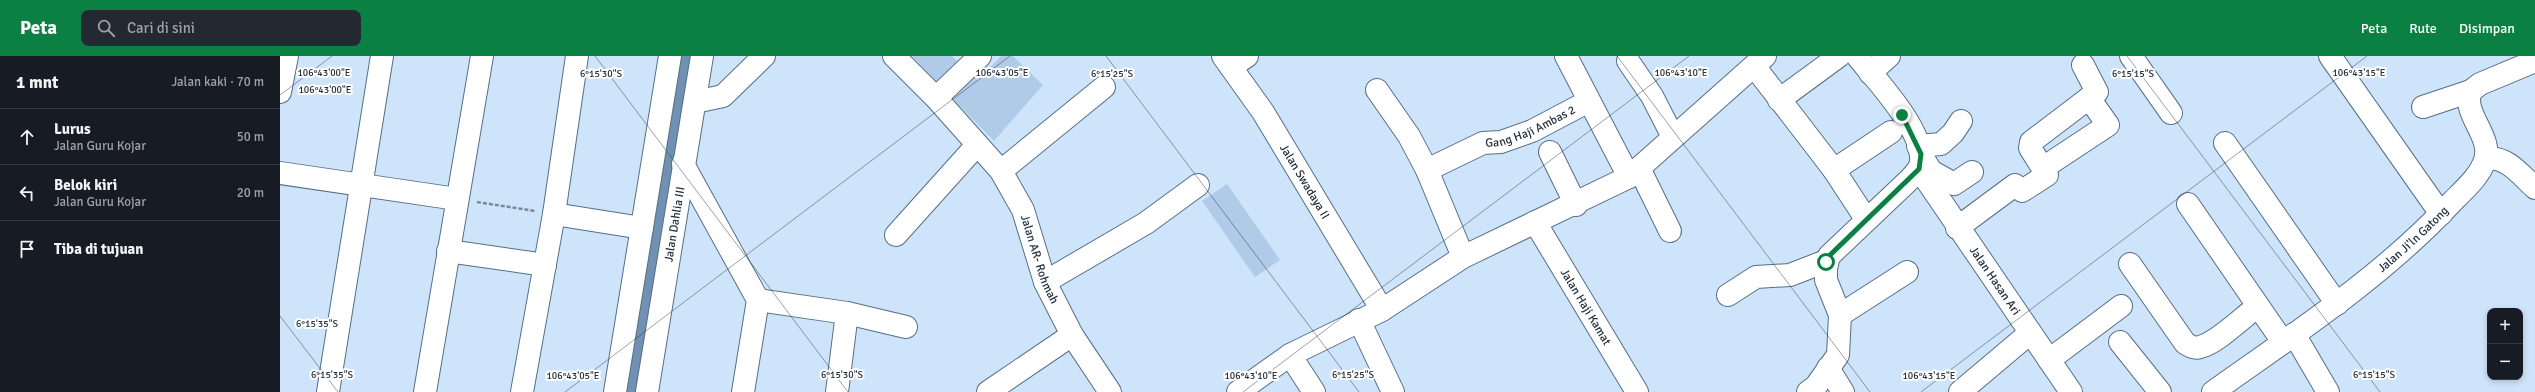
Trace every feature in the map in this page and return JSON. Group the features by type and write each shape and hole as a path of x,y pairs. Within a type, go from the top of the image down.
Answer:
{"street":[{"path":"280,92 287,56"},
{"path":"328,392 363,184 382,56"},
{"path":"425,392 482,56"},
{"path":"522,392 554,214 577,56"},
{"path":"615,392 670,56"},
{"name":"Jalan Dahlia III","path":"647,392 683,164 702,56"},
{"path":"695,102 723,96 764,56"},
{"name":"Jalan AR- Rohmah","path":"894,56 936,98 970,138 1001,171 1023,210 1045,282 1072,334 1110,392"},
{"path":"936,98 980,56"},
{"path":"1566,56 1589,101 1670,231"},
{"path":"1779,100 1839,56"},
{"path":"1857,56 1881,62 1919,156 1931,171 1954,184 1972,172"},
{"path":"2131,56 2171,113"},
{"path":"2330,56 2441,214"},
{"name":"Jalan Swadaya II","path":"1234,60 1262,112 1382,310"},
{"path":"1628,61 1652,96 1673,137"},
{"path":"2424,107 2471,91 2480,84 2535,61"},
{"path":"2049,177 2030,148 2031,142 2098,92 2083,65"},
{"path":"1238,392 1290,356 1359,320 1382,310 1463,257 1576,204 1634,172 1673,137 1763,66 1779,100 1834,170 1866,220"},
{"path":"1001,171 1104,86"},
{"path":"1377,90 1408,136 1427,170 1463,257"},
{"path":"2471,91 2469,103 2485,144 2486,159 2496,157 2508,164 2535,188"},
{"path":"1957,228 2015,185 2022,191 2049,177 2108,125 2090,98"},
{"name":"Gang Haji Ambas 2","path":"1427,170 1483,143 1501,142 1532,131 1589,101"},
{"path":"1808,392 1838,355 1840,315 1828,288 1826,262 1829,256 1866,220 1919,156 1941,144 1953,133 1961,120"},
{"path":"1834,170 1891,132"},
{"path":"896,235 970,138"},
{"path":"2225,143 2337,304"},
{"path":"1550,152 1576,204"},
{"name":"Jalan Hasan Ari","path":"1919,156 1957,228 2071,392"},
{"name":"Jalan Ji'ln Gatong","path":"2213,392 2337,304 2411,244 2478,174 2486,159"},
{"path":"683,164 758,300 743,392"},
{"path":"280,173 457,199"},
{"path":"1045,282 1146,223 1198,185"},
{"path":"2188,204 2258,306 2288,338 2328,392"},
{"path":"554,214 642,228"},
{"name":"Jalan Haji Kamat","path":"1535,222 1637,392"},
{"path":"448,251 545,265"},
{"path":"1728,295 1756,277 1790,275 1826,262"},
{"path":"2130,264 2185,343 2191,347 2199,348 2209,343 2258,306"},
{"path":"1840,315 1907,272"},
{"path":"758,300 847,313 906,327"},
{"path":"2049,360 2121,306"},
{"path":"837,392 847,313"},
{"path":"1359,320 1393,392"},
{"path":"1960,392 2030,332"},
{"path":"988,392 1072,334"},
{"path":"2120,342 2160,392"},
{"path":"1290,356 1314,392"},
{"path":"1828,368 1842,392"}],"path":[{"path":"457,199 554,214"}],"building":[{"path":"912,56 952,56 957,61 936,81"},
{"path":"1001,56 1013,56 1043,85 994,141 953,99 975,78 978,80"},
{"path":"1227,184 1280,260 1255,277 1202,201"}],"waterway":[{"path":"632,392 686,56"}],"route":[{"path":"1826,262 1829,256 1919,169 1921,154 1909,125 1902,115"}]}
